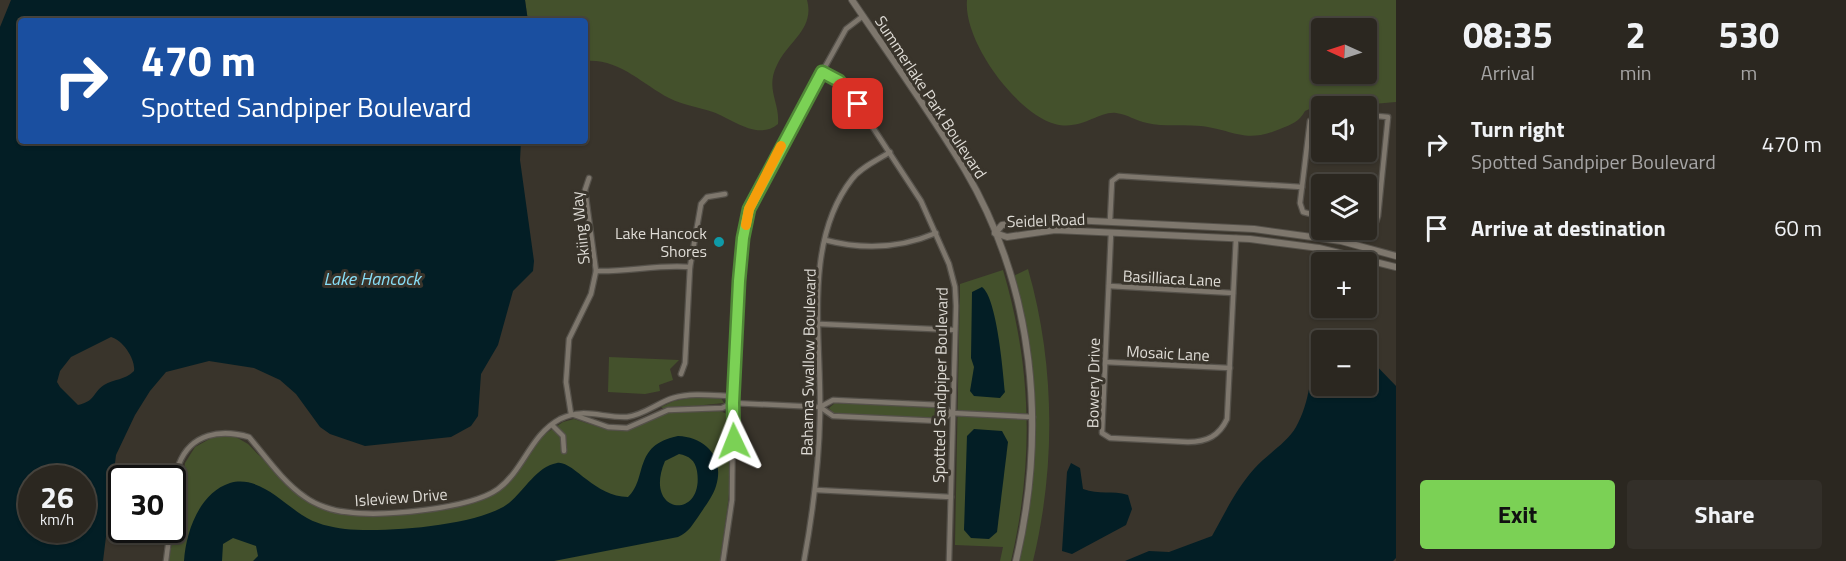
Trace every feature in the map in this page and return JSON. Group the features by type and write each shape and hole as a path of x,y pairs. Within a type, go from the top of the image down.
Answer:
{"main road":[{"name":"Summerlake Park Boulevard","path":"852,0 965,171 994,233 1014,287 1025,337 1033,417 1033,455 1029,492 1016,561"},
{"name":"Seidel Road","path":"1396,256 1341,241 1270,230 1041,219 1002,225 994,233 1007,237 1055,230 1236,238 1319,248 1396,267"}],"street":[{"path":"723,561 732,500 733,403 741,254 749,209 846,29 863,16"},
{"name":"Spotted Sandpiper Boulevard","path":"822,72 847,88 921,201 949,264 955,287 949,561"},
{"path":"1377,116 1396,118"},
{"path":"1377,218 1388,117"},
{"path":"1311,120 1300,203 1303,212 1311,215"},
{"name":"Bahama Swallow Boulevard","path":"804,561 816,490 820,407 820,283 825,240 832,218 851,179 890,152"},
{"path":"1110,221 1112,181 1119,176 1302,187"},
{"name":"Skiing Way","path":"572,414 566,381 569,339 591,294 596,271 585,190 590,178"},
{"path":"681,374 686,363 690,267 701,204 707,197 724,194"},
{"path":"825,240 846,244 892,246 918,241 936,232"},
{"name":"Bowery Drive","path":"1111,232 1102,429 1104,435 1188,442 1209,439 1218,433 1224,424 1230,368 1236,238"},
{"path":"596,271 622,272 667,265 690,267"},
{"name":"Basilliaca Lane","path":"1109,286 1233,293"},
{"path":"820,324 955,330"},
{"name":"Mosaic Lane","path":"1105,362 1230,368"},
{"name":"Isleview Drive","path":"178,465 191,446 202,436 219,432 249,437 287,481 304,497 318,504 347,512 373,513 457,505 492,493 512,477 533,444 552,424 572,414 590,412 625,417 673,398 697,395 727,396 733,403"},
{"path":"572,414 608,427 627,428 659,413 689,408 722,408 733,403 820,407 833,400 940,405 952,413 1033,417"},
{"path":"656,406 659,413"},
{"path":"820,407 832,416 939,421 952,413"},
{"path":"552,424 563,436 564,451"},
{"path":"816,490 951,497"},
{"path":"166,561 168,543"}],"green space":[{"path":"525,0 807,0 808,10 804,27 777,65 772,81 778,124 770,129 762,130 745,127 713,112 674,100 630,73 609,64 588,61 588,18 528,18"},
{"path":"967,0 1396,0 1396,102 1377,104 1377,96 1311,96 1311,108 1292,124 1268,133 1248,136 1201,126 1153,124 1116,113 1109,113 1073,125 1055,124 1024,106 1009,91 983,54 968,17"},
{"path":"1028,269 1037,305 1048,378 1049,452 1046,489 1033,561 1016,561 1029,492 1030,379 1011,277"},
{"path":"1003,270 1020,343 1026,415 1024,488 1011,561 1000,561 1003,547 955,545 960,284"},
{"path":"609,357 679,360 670,369 673,380 659,385 660,391 645,394 608,392"},
{"path":"695,397 721,398 724,403 664,409 661,407 674,401"},
{"path":"835,403 936,408 941,409 943,414 939,419 834,414 829,408"},
{"path":"718,410 729,415 732,448 730,487 720,561 169,561 172,543 186,543 185,463 195,447 215,436 236,437 248,444 295,492 312,504 344,515 370,514 465,506 484,499 511,481 542,436 563,422 574,419 608,430 629,430 667,413"}],"water":[{"name":"Lake Hancock","path":"11,0 525,0 528,18 18,18 18,144 521,144 520,160 534,261 533,271 513,291 498,345 481,374 478,416 471,426 451,437 365,446 330,434 320,427 296,394 280,380 254,368 209,361 166,372 150,391 135,415 116,455 115,465 108,465 108,520 103,561 0,561 0,27","holes":["111,337 120,342 133,361 134,371 104,385 91,399 78,405 57,382 60,371 71,357"]},
{"path":"982,287 992,305 998,336 1005,392 1000,398 974,396 970,391 974,367 971,358 972,292"},
{"path":"1377,366 1396,386 1396,558 1393,561 1125,561 1149,551 1169,552 1212,536 1231,501 1248,477 1296,427 1311,377 1311,396 1377,396"},
{"path":"974,429 1002,431 1008,442 997,532 989,539 971,538 964,530 967,436"},
{"path":"678,436 697,440 710,451 718,466 716,486 711,497 690,527 678,537 554,561 253,561 258,556 256,546 233,538 223,544 222,561 184,561 191,526 202,504 219,488 230,483 250,483 260,486 307,518 329,526 362,530 406,529 454,522 495,511 515,498 543,469 557,463 570,467 605,491 628,497 634,490 647,455 663,440","holes":["679,454 689,457 695,464 697,487 692,498 684,504 675,505 667,501 661,492 660,479 665,461"]},
{"path":"1071,463 1080,468 1083,489 1128,495 1132,509 1126,525 1072,554 1062,551 1067,472"}],"slow traffic":[{"path":"746,225 749,209 781,146"}],"place":[{"name":"Lake Hancock Shores","path":"719,242"}],"route":[{"path":"734,441 733,403 739,281 743,238 749,209 765,175 822,72 847,88 858,104"}]}
